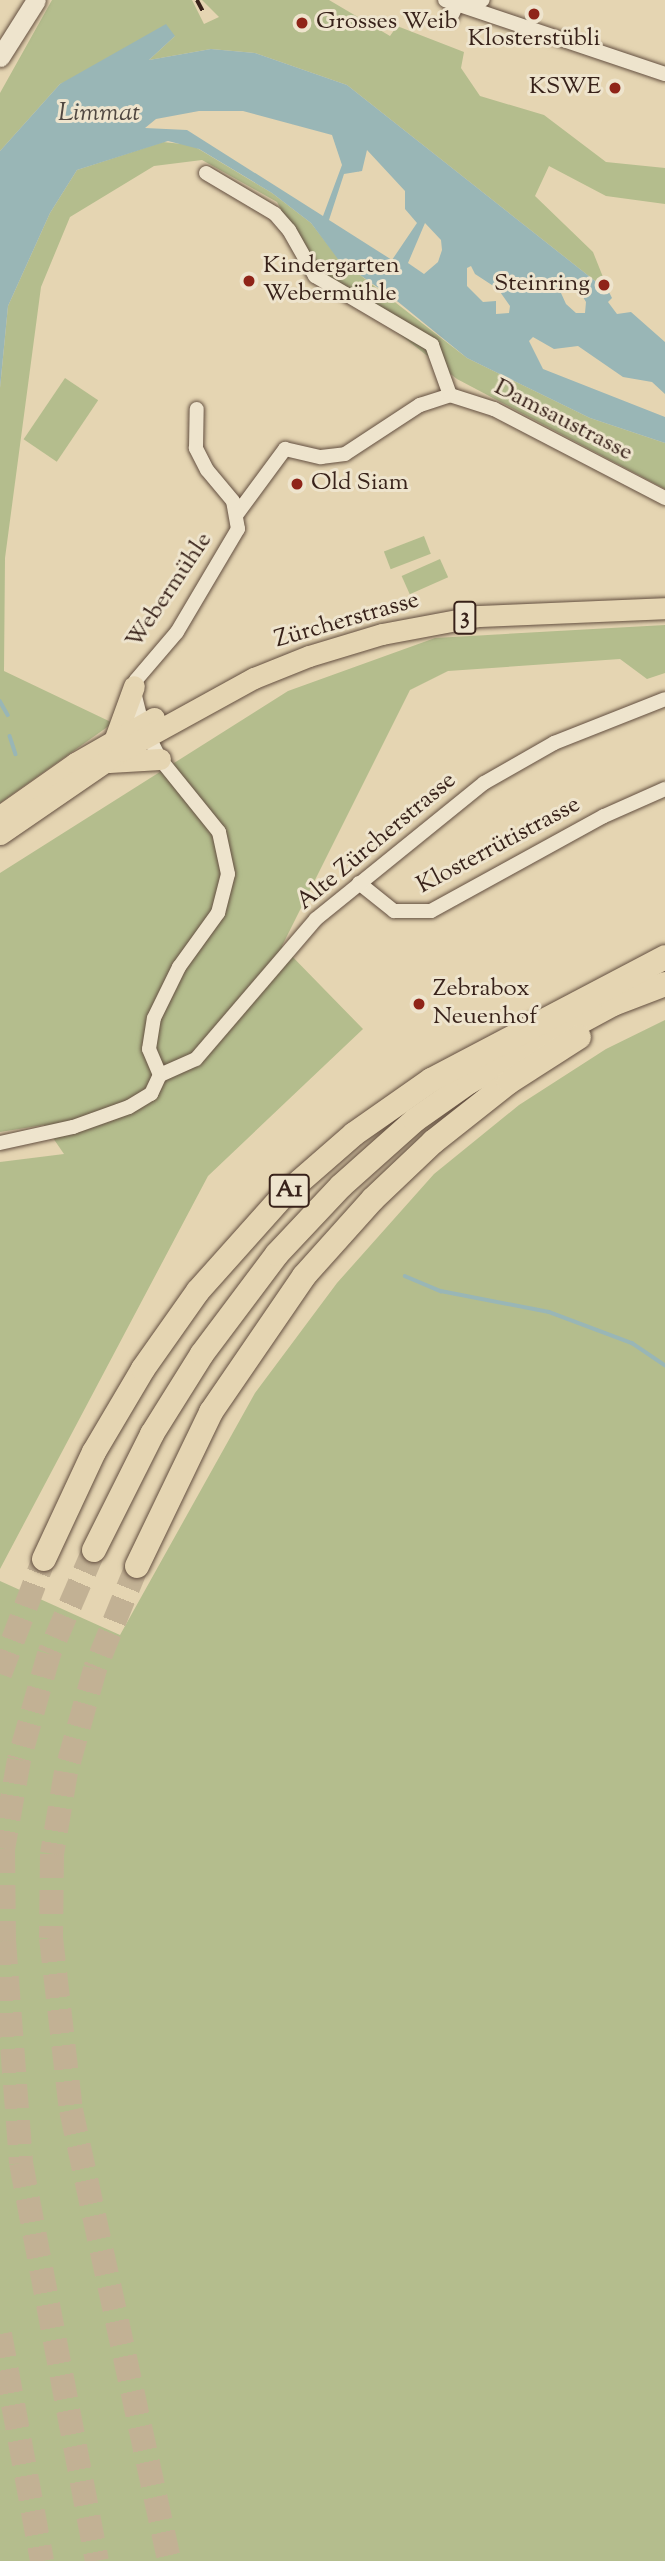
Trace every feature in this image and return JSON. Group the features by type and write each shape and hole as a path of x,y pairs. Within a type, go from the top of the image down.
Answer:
{"highway":[{"name":"A1","path":"44,1559 94,1452 143,1368 211,1274 283,1196 354,1134 431,1080 665,957"},
{"name":"A1","path":"94,1550 146,1443 202,1354 277,1254 341,1186 415,1120 469,1082 613,1004 663,985"},
{"name":"A1","path":"137,1566 180,1470 228,1383 284,1302 350,1222 397,1175 484,1101 663,985"}],"main road":[{"path":"0,57 37,0"},
{"name":"Zürcherstrasse","path":"145,730 254,678 345,645 441,622 533,611 665,608"},
{"path":"115,738 134,686"},
{"name":"3","path":"0,816 115,738 145,730"},
{"name":"3","path":"0,834 104,762 145,730"},
{"path":"104,762 160,759"}],"street":[{"path":"451,7 483,0"},
{"path":"451,7 665,74"},
{"path":"206,173 275,214 289,230 315,276 432,345 450,395 420,405 345,454 321,457 285,449 237,514"},
{"name":"Damsaustrasse","path":"450,395 494,409 665,498"},
{"name":"Webermühle","path":"160,1075 149,1049 154,1018 180,967 218,913 228,874 225,848 215,824 160,759 145,730 134,686 177,632 238,529 233,501 207,470 196,448 197,409"},
{"name":"Alte Zürcherstrasse","path":"160,1075 196,1059 288,948 359,883 457,804 528,757 665,699"},
{"name":"Klosterrütistrasse","path":"359,883 394,911 431,911 604,816 665,789"},
{"path":"0,1143 73,1127 129,1107 151,1094 160,1075"}],"green space":[{"path":"52,0 192,0 204,24 219,17 202,0 329,0 390,36 397,26 464,52 461,68 480,96 544,115 606,162 665,168 665,204 606,196 549,166 535,196 593,252 609,292 347,85 255,53 211,49 149,60 175,36 60,84 0,151 0,93"},
{"path":"163,142 192,145 272,193 311,223 338,258 467,358 590,418 665,443 665,489 457,379 311,265 277,202 202,160 154,166 70,217 41,287 5,558 4,671 113,723 0,803 0,388 8,306 50,213 77,170"},
{"path":"65,378 98,400 57,462 24,439"},
{"path":"424,536 431,554 391,569 384,551"},
{"path":"440,559 448,577 410,594 402,576"},
{"path":"665,625 665,673 647,679 620,659 448,671 410,690 282,946 363,1029 208,1176 0,1569 0,1162 64,1154 44,1125 0,1132 0,873 288,691 435,638"},
{"path":"665,1020 665,2561 0,2561 0,1581 120,1635 255,1393 337,1283 434,1174 519,1105 606,1049"}],"water":[{"name":"Limmat","path":"166,24 175,36 149,60 211,49 255,53 347,85 609,292 612,298 608,302 617,314 631,312 665,342 665,394 652,382 623,377 578,346 554,349 533,337 529,341 543,369 665,417 665,443 590,418 467,358 397,301 360,275 349,274 311,223 272,193 199,149 168,141 77,170 50,213 8,306 0,388 0,151 60,84","holes":["199,111 243,111 332,135 342,165 323,216 187,130 145,128 156,119","367,150 405,191 405,209 417,223 392,260 329,220 344,174 362,171","425,223 441,240 442,250 438,262 424,274 408,263","471,266 475,274 498,289 510,306 509,313 496,314 496,301 483,302 467,286 467,268","556,282 577,287 586,302 585,313 576,313 566,304"]}],"waterway":[{"path":"0,701 8,715"},
{"path":"10,736 16,754"},
{"path":"405,1276 441,1291 549,1312 632,1343 665,1365"}],"tunnel":[{"path":"94,1550 49,1654 19,1760 3,1849 4,1941 21,2163 97,2561"},
{"path":"0,1674 44,1559"},
{"path":"137,1566 95,1669 66,1772 52,1854 51,1938 71,2110 169,2561"},
{"path":"0,2334 42,2561"}],"railway":[{"path":"197,0 205,15"}],"place":[{"name":"Klosterstübli","path":"534,14"},
{"name":"Grosses Weib","path":"302,23"},
{"name":"KSWE","path":"615,88"},
{"name":"Kindergarten Webermühle","path":"249,281"},
{"name":"Steinring","path":"604,285"},
{"name":"Old Siam","path":"297,484"},
{"name":"Zebrabox Neuenhof","path":"419,1004"}]}
